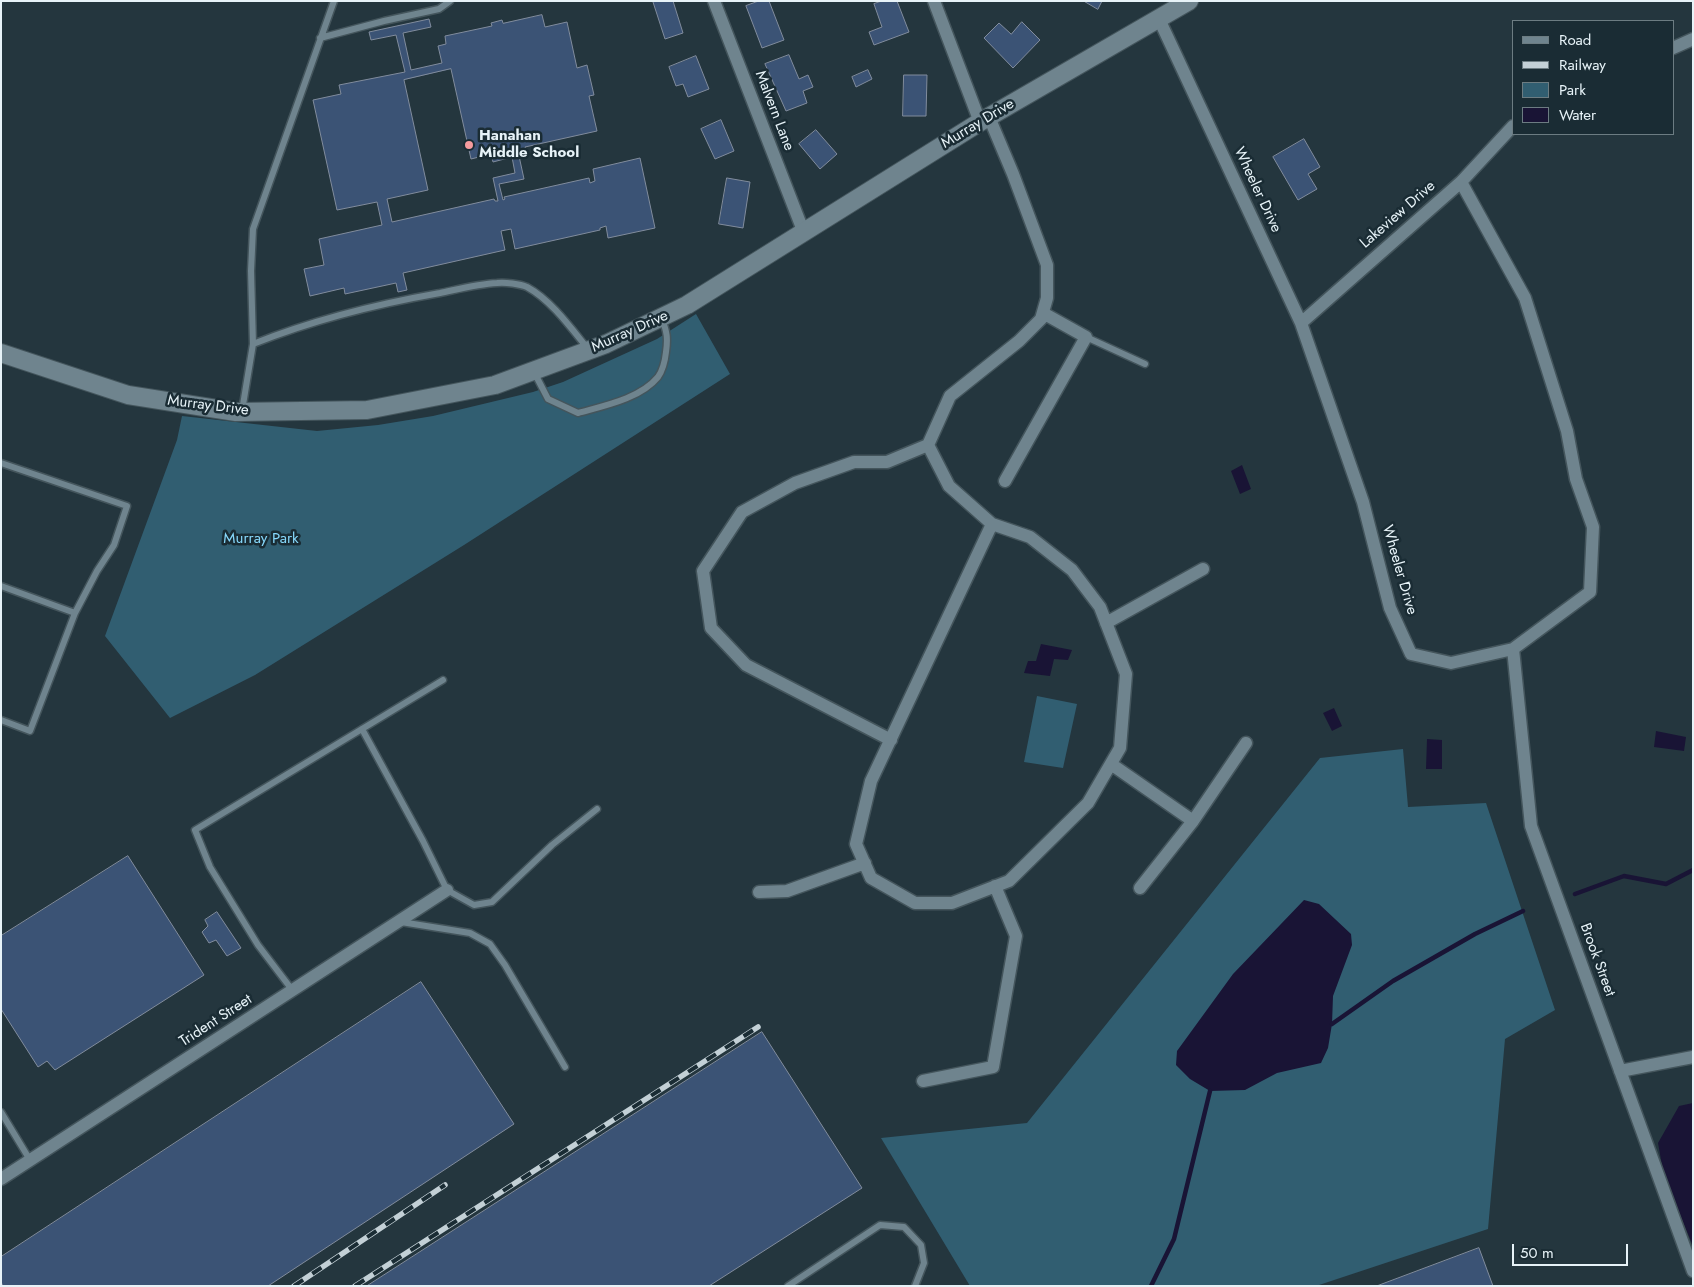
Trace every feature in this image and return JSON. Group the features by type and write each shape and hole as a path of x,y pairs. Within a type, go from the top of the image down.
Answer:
{"street":[{"name":"Malvern Lane","path":"714,1 804,233"},
{"path":"890,740 746,665 711,628 703,572 742,512 796,483 854,462 887,462 928,445 950,396 1019,341 1041,319 1047,298 1047,265 1012,174 984,119 934,1"},
{"name":"Murray Drive","path":"1,353 128,395 242,412 367,410 495,385 589,350 662,319 804,233 984,119 1188,2"},
{"name":"Wheeler Drive","path":"1159,19 1301,323 1363,502 1390,608 1410,654 1451,663 1512,649 1590,592 1593,527 1576,478 1567,431 1525,298 1461,182"},
{"path":"1674,48 1693,39"},
{"name":"Lakeview Drive","path":"1301,323 1461,182 1512,127"},
{"path":"1005,481 1086,337 1043,313"},
{"path":"928,445 949,486 992,524 1030,537 1072,570 1100,606 1126,674 1120,748 1088,803 1009,881 952,903 915,903 871,878 856,844 871,781 992,524"},
{"path":"1106,623 1203,569"},
{"name":"Brook Street","path":"1512,649 1531,826 1693,1271"},
{"path":"1140,888 1193,820 1246,743"},
{"path":"1111,764 1193,820"},
{"path":"759,892 788,891 865,863"},
{"path":"923,1081 993,1066 1016,936 995,886"},
{"name":"Trident Street","path":"1,1178 447,890"},
{"path":"1620,1070 1693,1058"}],"lane":[{"path":"242,412 253,344 251,271 254,229 334,1"},
{"path":"320,38 438,9 450,1"},
{"path":"253,344 318,322 411,298 498,282 526,287 556,309 589,350"},
{"path":"534,371 548,399 578,413 618,402 647,387 659,376 665,363 668,344 668,332 662,319"},
{"path":"1086,337 1145,364"},
{"path":"1,463 127,506 114,545 75,613 30,731 1,720"},
{"path":"1,586 75,613"},
{"path":"293,991 258,945 210,867 195,830 443,680"},
{"path":"362,729 423,841 447,890 474,905 492,902 552,845 597,809"},
{"path":"400,922 470,933 490,944 505,965 565,1067"},
{"path":"1,1112 30,1160"},
{"path":"788,1286 880,1225 904,1227 920,1246 924,1263 915,1286"}],"green space":[{"name":"Murray Park","path":"696,314 730,374 464,545 255,675 170,718 105,636 177,440 182,416 317,431 378,425 433,416 533,392 563,382 657,339"},
{"path":"1037,696 1077,704 1063,768 1024,762"},
{"path":"1403,749 1408,807 1486,803 1555,1010 1505,1039 1488,1229 1316,1286 970,1286 881,1138 1027,1123 1320,758"}],"water":[{"path":"1242,465 1251,489 1240,494 1231,471"},
{"path":"1041,644 1072,650 1068,660 1054,659 1050,676 1024,673 1028,661 1036,661"},
{"path":"1334,708 1342,726 1332,731 1323,713"},
{"path":"1656,731 1686,737 1684,751 1654,747"},
{"path":"1427,739 1442,740 1442,769 1426,769"},
{"path":"1304,900 1319,904 1351,934 1352,945 1333,996 1332,1024 1328,1048 1321,1063 1277,1073 1245,1090 1210,1091 1190,1079 1176,1065 1177,1051 1233,974"},
{"path":"1693,1103 1693,1246 1664,1176 1658,1143 1679,1106"}],"building":[{"path":"673,1 683,33 665,39 653,2"},
{"path":"759,1 769,1 784,40 762,48 746,6"},
{"path":"882,1 897,1 909,32 874,45 869,32 882,27 874,4"},
{"path":"1084,1 1102,1 1098,9"},
{"path":"542,15 545,27 567,22 577,68 587,65 594,95 589,96 597,131 525,147 527,154 519,156 524,179 499,184 503,200 505,199 504,197 589,178 590,183 595,181 593,169 640,158 655,228 608,238 606,226 600,228 600,230 515,249 511,229 501,231 505,250 403,273 407,290 398,292 396,283 345,294 344,288 310,296 304,269 324,265 319,239 382,225 377,202 337,210 313,100 341,94 339,85 405,72 396,35 371,40 369,32 429,19 431,27 403,33 411,70 442,63 438,46 446,44 445,36 492,26 491,23 502,20 503,23","holes":["451,69 471,159 491,154 493,162 512,157 515,173 493,178 498,201 494,199 392,222 387,199 428,190 404,80"]},
{"path":"1022,22 1040,40 1013,68 984,38 999,23 1011,34"},
{"path":"789,55 799,79 808,75 813,87 803,91 807,103 786,111 765,64"},
{"path":"696,56 709,89 688,97 683,84 676,86 669,67"},
{"path":"868,70 872,79 856,87 852,77"},
{"path":"904,75 927,75 926,116 903,116"},
{"path":"721,120 734,151 715,159 701,129"},
{"path":"816,130 837,154 820,169 799,144"},
{"path":"1304,139 1320,167 1308,174 1317,189 1298,200 1273,157"},
{"path":"727,178 750,182 743,228 719,224"},
{"path":"128,856 204,975 55,1070 47,1061 38,1067 1,1009 1,936"},
{"path":"217,912 241,948 227,956 216,940 209,943 202,932 208,926 205,920"},
{"path":"421,982 514,1124 268,1286 3,1286 1,1282 1,1257"},
{"path":"762,1032 862,1188 709,1286 367,1286"},
{"path":"1479,1248 1493,1286 1377,1286"}],"waterway":[{"path":"1575,894 1624,876 1666,884 1693,870"},
{"path":"1332,1024 1393,981 1475,934 1523,911"},
{"path":"1151,1286 1174,1239 1210,1091"}],"railway":[{"path":"355,1286 758,1027"},
{"path":"294,1286 445,1185"}],"place":[{"name":"Hanahan Middle School","path":"469,145"}]}
